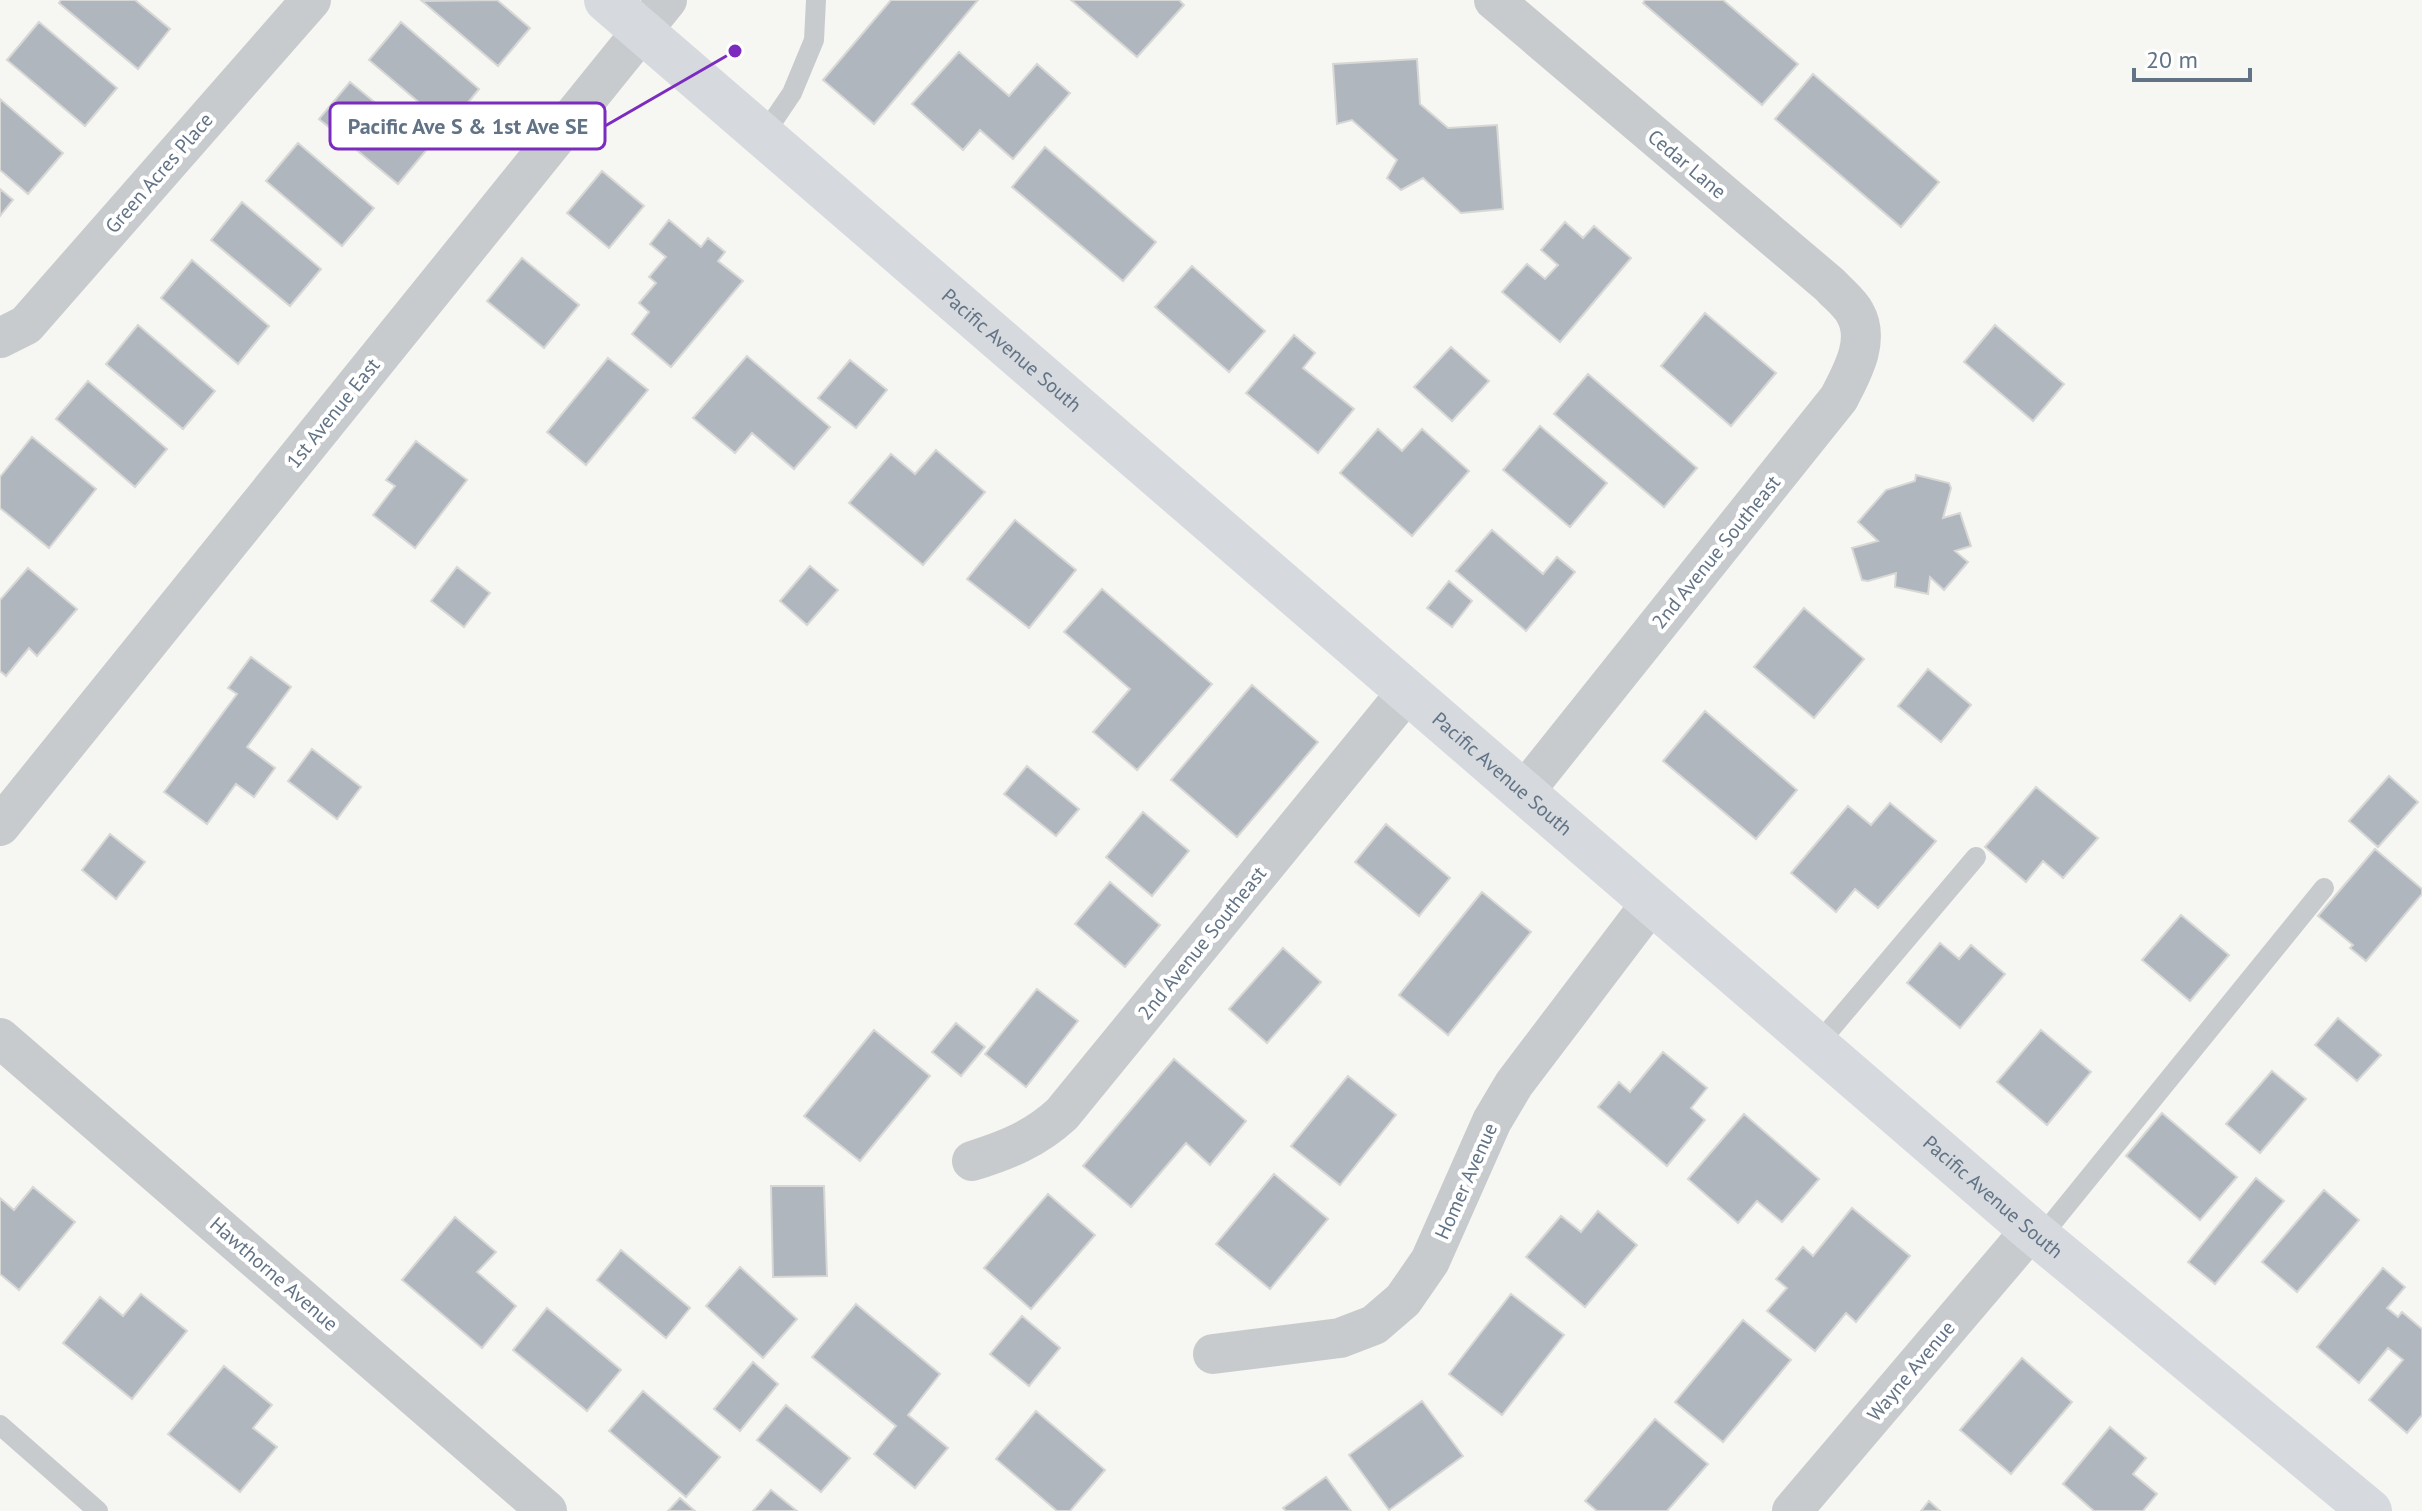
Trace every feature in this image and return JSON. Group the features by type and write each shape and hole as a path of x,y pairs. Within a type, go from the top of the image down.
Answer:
{"street":[{"name":"Green Acres Place","path":"0,338 26,325 311,0"},
{"name":"Pacific Avenue South","path":"606,0 655,15 763,136 2036,1234 2370,1511"},
{"name":"Cedar Lane","path":"1494,0 1830,285 1856,314 1860,341"},
{"name":"1st Avenue East","path":"0,826 655,15"},
{"name":"2nd Avenue Southeast","path":"1524,792 1839,398 1857,361 1860,341"},
{"name":"2nd Avenue Southeast","path":"972,1161 1011,1148 1041,1133 1062,1114 1407,692"},
{"name":"Homer Avenue","path":"1213,1354 1340,1338 1374,1325 1403,1300 1430,1261 1492,1121 1514,1084 1652,902"},
{"name":"Hawthorne Avenue","path":"0,1038 547,1511"},
{"name":"Wayne Avenue","path":"1792,1511 2036,1234"}],"lane":[{"path":"763,136 792,93 814,40 816,0"},
{"path":"1817,1045 1976,857"},
{"path":"2036,1234 2324,888"},
{"path":"0,1425 98,1511"}],"building":[{"path":"61,0 135,0 170,29 138,69 59,3"},
{"path":"497,0 530,28 498,66 422,1"},
{"path":"891,0 978,0 874,124 823,80"},
{"path":"1071,0 1179,0 1184,5 1137,57"},
{"path":"1645,0 1723,0 1798,64 1762,105 1643,3"},
{"path":"39,22 117,88 85,126 7,60"},
{"path":"401,22 479,89 448,127 369,60"},
{"path":"959,52 1009,96 1037,64 1070,93 1013,159 980,130 963,150 912,104"},
{"path":"1417,59 1420,104 1448,128 1497,125 1503,209 1461,213 1423,178 1401,190 1387,178 1397,160 1352,120 1337,124 1333,64"},
{"path":"1813,74 1939,182 1901,227 1775,119"},
{"path":"350,82 429,147 398,184 319,119"},
{"path":"0,99 63,153 28,194 0,170"},
{"path":"298,143 374,208 342,246 266,181"},
{"path":"1045,147 1156,242 1123,281 1012,187"},
{"path":"602,171 644,206 609,248 567,213"},
{"path":"0,189 13,200 0,216"},
{"path":"242,202 321,269 290,306 211,240"},
{"path":"669,220 701,247 708,238 725,252 718,261 743,281 671,367 632,334 649,312 639,303 656,283 649,277 666,257 650,244"},
{"path":"1565,222 1583,238 1594,226 1631,258 1560,342 1502,292 1527,264 1545,279 1558,265 1541,250"},
{"path":"522,258 579,305 544,348 487,301"},
{"path":"192,260 269,326 238,364 161,298"},
{"path":"1192,266 1265,331 1229,372 1155,307"},
{"path":"1705,313 1776,373 1731,426 1661,366"},
{"path":"138,325 215,391 183,429 106,364"},
{"path":"1995,325 2064,384 2033,421 1964,362"},
{"path":"1294,335 1315,353 1303,368 1354,409 1318,453 1246,393"},
{"path":"1451,347 1489,381 1452,421 1414,387"},
{"path":"747,356 830,427 794,469 752,433 735,453 693,418"},
{"path":"608,358 648,390 586,465 547,432"},
{"path":"850,360 887,390 856,428 818,398"},
{"path":"1588,374 1697,468 1664,507 1554,414"},
{"path":"88,381 167,449 135,487 56,419"},
{"path":"1540,426 1607,483 1570,527 1503,470"},
{"path":"1378,429 1402,451 1422,429 1469,471 1412,536 1340,473"},
{"path":"32,437 96,489 49,548 0,508 0,477"},
{"path":"416,441 467,480 415,548 373,515 395,486 386,480"},
{"path":"936,450 985,492 923,565 849,503 891,454 915,474"},
{"path":"1916,475 1949,483 1951,488 1943,518 1960,513 1971,546 1955,551 1968,562 1944,590 1930,577 1928,594 1895,587 1896,573 1862,580 1852,548 1878,541 1858,522 1886,490 1915,481"},
{"path":"1015,520 1076,570 1029,628 967,579"},
{"path":"1492,530 1543,574 1557,557 1575,572 1526,631 1456,571"},
{"path":"810,566 838,590 807,625 780,601"},
{"path":"457,567 490,593 464,627 431,601"},
{"path":"28,568 77,609 37,656 29,648 6,676 0,671 0,600"},
{"path":"1449,581 1472,601 1452,627 1427,608"},
{"path":"1102,589 1212,684 1137,770 1093,732 1130,689 1064,632"},
{"path":"1804,608 1864,659 1814,718 1754,667"},
{"path":"251,657 291,687 247,747 275,768 254,797 236,784 207,824 164,792 237,694 228,688"},
{"path":"1928,669 1971,705 1941,742 1898,706"},
{"path":"1252,685 1318,742 1237,837 1171,780"},
{"path":"1705,711 1797,790 1756,839 1663,761"},
{"path":"312,749 361,787 337,819 288,781"},
{"path":"1027,766 1079,809 1056,836 1004,794"},
{"path":"2389,776 2418,802 2378,847 2349,821"},
{"path":"2036,787 2098,838 2063,878 2043,861 2026,882 1985,847"},
{"path":"1890,803 1936,841 1878,908 1855,889 1836,912 1791,873 1848,806 1871,825"},
{"path":"1143,812 1189,851 1152,896 1106,857"},
{"path":"1386,824 1450,878 1419,916 1355,862"},
{"path":"110,834 145,862 116,899 82,870"},
{"path":"2375,849 2422,889 2422,894 2366,961 2350,948 2353,945 2318,916"},
{"path":"1110,882 1160,925 1125,967 1075,924"},
{"path":"1482,892 1531,932 1448,1035 1399,995"},
{"path":"2181,915 2229,955 2190,1001 2142,960"},
{"path":"1940,943 1959,959 1971,945 2005,974 1960,1028 1907,983"},
{"path":"1283,948 1321,982 1267,1043 1229,1009"},
{"path":"1037,989 1078,1021 1026,1087 985,1054"},
{"path":"2338,1018 2381,1055 2357,1081 2315,1045"},
{"path":"956,1023 985,1047 961,1076 932,1052"},
{"path":"874,1030 930,1076 860,1161 804,1116"},
{"path":"2041,1030 2091,1072 2047,1125 1997,1082"},
{"path":"1663,1052 1707,1088 1691,1108 1705,1120 1667,1166 1598,1107 1619,1082 1630,1092"},
{"path":"1174,1059 1246,1121 1210,1165 1186,1143 1131,1207 1083,1166"},
{"path":"2272,1071 2306,1099 2260,1153 2226,1124"},
{"path":"1348,1076 1396,1115 1340,1185 1291,1146"},
{"path":"2162,1113 2237,1177 2200,1220 2126,1156"},
{"path":"1744,1114 1819,1179 1782,1222 1757,1201 1738,1223 1688,1179"},
{"path":"1274,1174 1328,1219 1270,1289 1216,1244"},
{"path":"2256,1178 2284,1201 2215,1284 2188,1262"},
{"path":"771,1186 824,1186 827,1276 773,1277"},
{"path":"33,1187 75,1222 19,1290 0,1274 0,1198 14,1210"},
{"path":"2324,1190 2359,1220 2297,1292 2262,1262"},
{"path":"1048,1194 1095,1235 1031,1309 984,1268"},
{"path":"1852,1208 1910,1256 1856,1322 1846,1313 1815,1351 1767,1311 1787,1288 1776,1279 1803,1247 1813,1256"},
{"path":"1598,1211 1637,1245 1585,1307 1526,1257 1561,1216 1581,1232"},
{"path":"455,1217 496,1252 477,1272 516,1306 482,1348 402,1280"},
{"path":"621,1250 690,1308 666,1338 597,1280"},
{"path":"740,1267 797,1319 763,1358 706,1306"},
{"path":"2383,1268 2405,1287 2387,1308 2398,1317 2402,1312 2422,1329 2422,1415 2407,1433 2369,1400 2403,1360 2388,1348 2359,1383 2317,1347"},
{"path":"141,1294 187,1331 132,1399 63,1343 100,1297 123,1316"},
{"path":"1511,1294 1564,1335 1502,1415 1449,1374"},
{"path":"856,1304 940,1374 908,1415 948,1448 915,1488 874,1454 896,1426 812,1357"},
{"path":"547,1308 621,1370 587,1411 513,1350"},
{"path":"1022,1316 1060,1348 1029,1386 990,1354"},
{"path":"1743,1320 1791,1360 1723,1442 1675,1402"},
{"path":"2022,1358 2072,1402 2011,1474 1960,1430"},
{"path":"753,1362 778,1384 740,1431 714,1409"},
{"path":"224,1366 272,1405 253,1428 277,1447 240,1492 168,1434"},
{"path":"643,1391 720,1457 686,1497 609,1431"},
{"path":"1422,1401 1463,1456 1389,1510 1349,1455"},
{"path":"786,1405 850,1458 821,1492 757,1440"},
{"path":"1036,1411 1105,1470 1070,1511 1057,1511 996,1459"},
{"path":"1655,1419 1708,1464 1667,1511 1597,1511 1585,1501"},
{"path":"2110,1427 2146,1458 2133,1474 2157,1494 2143,1511 2094,1511 2063,1484"},
{"path":"1326,1477 1351,1511 1286,1511 1283,1508"},
{"path":"771,1490 797,1511 753,1511"},
{"path":"680,1498 695,1511 668,1511"},
{"path":"1929,1501 1940,1511 1921,1511"}],"place":[{"name":"Pacific Ave S & 1st Ave SE","path":"735,51"}]}
